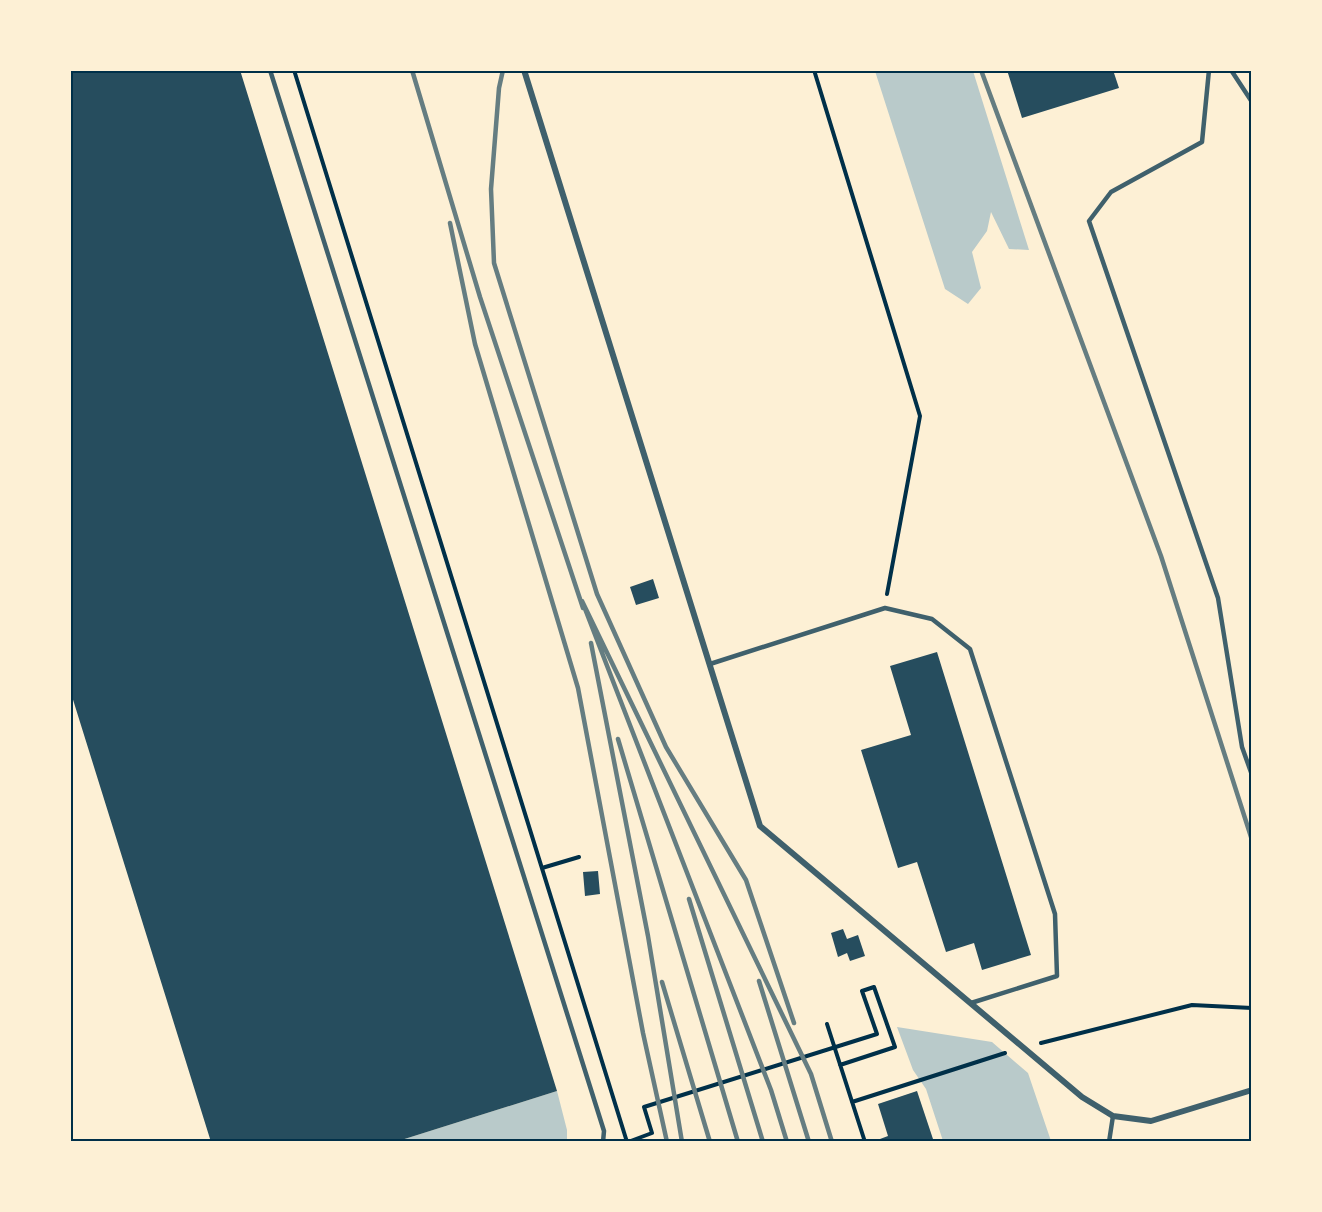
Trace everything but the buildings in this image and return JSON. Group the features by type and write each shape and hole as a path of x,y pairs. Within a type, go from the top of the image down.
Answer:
{"street":[{"path":"524,70 760,826 1082,1096 1113,1116 1151,1121 1251,1090"}],"lane":[{"path":"270,70 604,1131 603,1142"},
{"path":"1209,70 1202,142 1111,192 1089,221 1218,598 1242,747 1251,775"},
{"path":"1231,70 1251,102"},
{"path":"710,664 885,608 932,619 970,649 1055,914 1057,976 971,1003"},
{"path":"1109,1142 1113,1116"}],"path":[{"path":"294,70 627,1142 652,1134 644,1107 877,1034 862,991 874,987 895,1047 840,1065"},
{"path":"814,70 920,416 885,608"},
{"path":"542,868 579,856"},
{"path":"852,1102 1023,1047 1192,1005 1251,1008"},
{"path":"827,1024 865,1142"}],"shaded area":[{"path":"875,71 973,71 1029,250 1009,249 991,212 987,231 972,252 981,288 968,304 945,289"},
{"path":"897,1027 992,1042 1028,1073 1051,1141 943,1141 926,1089 913,1070"},
{"path":"557,1091 567,1130 567,1141 395,1142"}],"railway":[{"path":"412,70 480,297 583,608"},
{"path":"503,70 499,88 491,189 494,263 597,594 666,747 746,880 794,1023"},
{"path":"981,70 1161,556 1252,840"},
{"path":"450,223 475,344 578,688 643,1033 667,1142"},
{"path":"787,1142 771,1090 582,601 811,1074 832,1142"},
{"path":"591,643 648,936 682,1142"},
{"path":"618,739 738,1142"},
{"path":"689,899 763,1142"},
{"path":"759,981 809,1142"},
{"path":"662,982 710,1142"}]}
